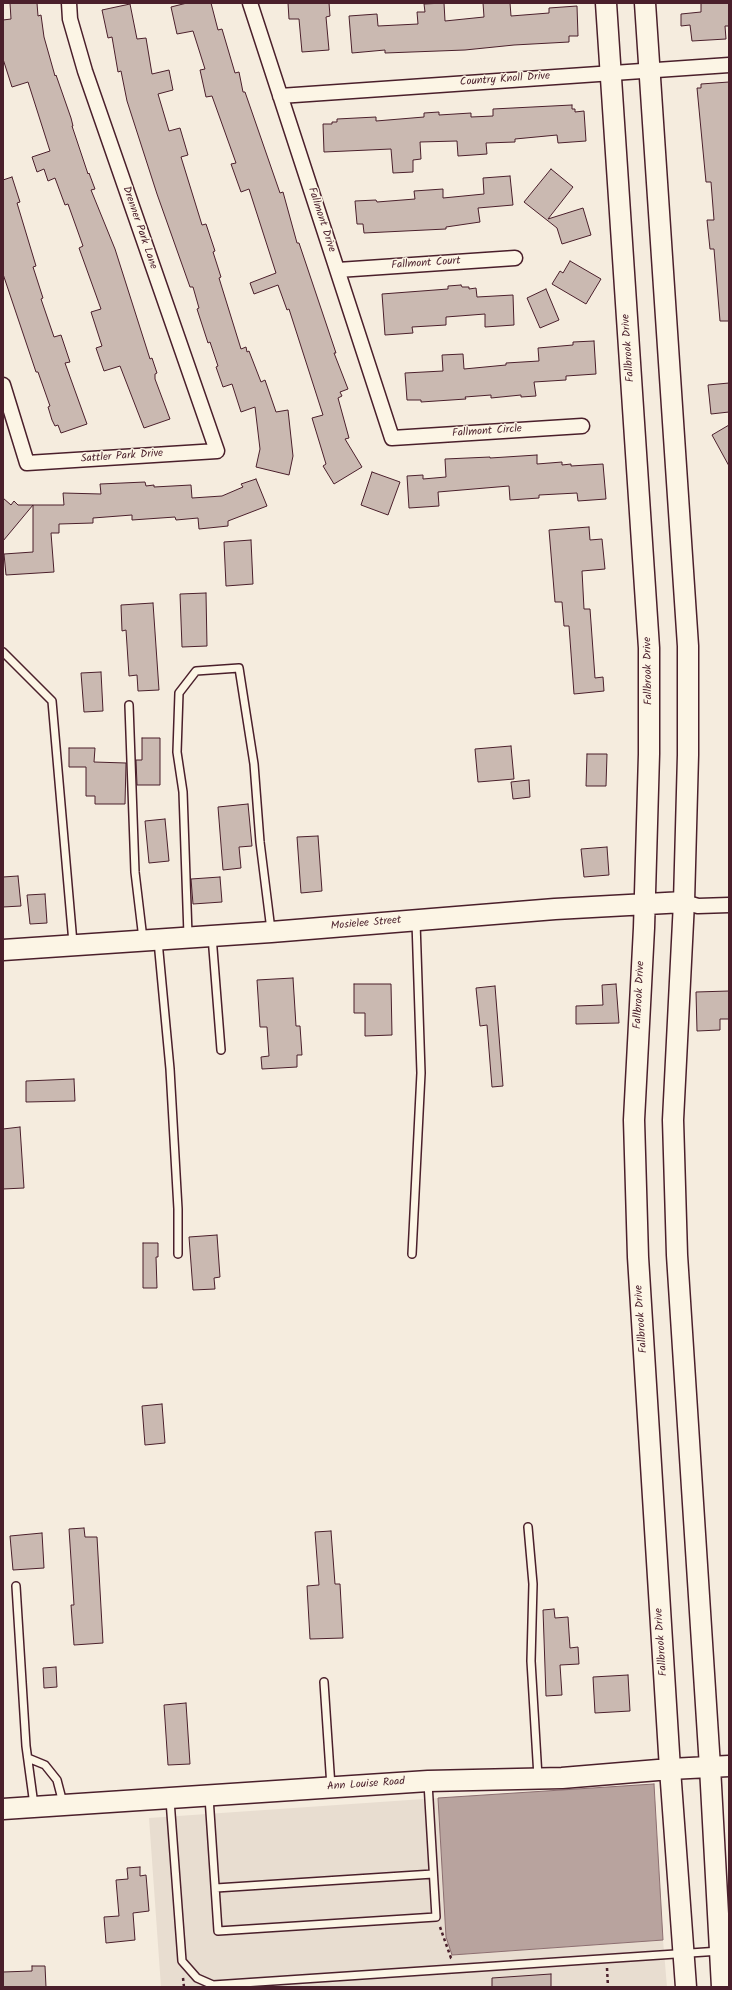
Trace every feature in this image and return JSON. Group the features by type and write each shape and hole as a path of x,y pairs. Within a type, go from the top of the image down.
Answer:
{"main road":[{"name":"Fallbrook Drive","path":"606,3 649,648 649,754 634,1120 637,1234 670,1769 686,1987"},
{"path":"645,3 688,646 688,755 684,902 673,1120 677,1255 720,1767 722,1987"},
{"name":"Mosielee Street","path":"3,950 271,932 416,919 684,902"},
{"name":"Ann Louise Road","path":"3,1809 428,1781 538,1779 670,1769 720,1767"}],"street":[{"name":"Drenner Park Lane","path":"69,3 70,19 84,71 217,451"},
{"name":"Fallmont Drive","path":"250,3 392,438"},
{"name":"Country Knoll Drive","path":"280,96 729,65"},
{"name":"Fallmont Court","path":"338,270 514,258"},
{"name":"Sattler Park Drive","path":"3,386 27,463 217,451"},
{"name":"Fallmont Circle","path":"392,438 582,426"},
{"name":"Mosielee Street","path":"684,902 698,906 729,905"}],"lane":[{"path":"3,652 52,701 73,945"},
{"path":"188,938 183,792 177,752 179,693 196,671 239,668 254,764 260,842 271,932"},
{"path":"129,705 135,872 151,941 170,1077 178,1209 178,1254"},
{"path":"412,1254 421,1073 416,919"},
{"path":"212,936 222,1050"},
{"path":"528,1527 533,1584 531,1661 538,1779"},
{"path":"16,1586 28,1758 34,1807"},
{"path":"324,1682 331,1787"},
{"path":"28,1758 46,1765 57,1780 64,1805"},
{"path":"209,1796 218,1931 436,1917 428,1781"},
{"path":"170,1798 182,1961 197,1978 213,1985 241,1985 684,1955 721,1951"},
{"path":"216,1888 433,1874"}],"shaded area":[{"path":"654,1784 663,1940 452,1955 446,1937 438,1798"},
{"path":"438,1798 446,1937 452,1955 663,1940 667,1987 161,1987 149,1818"}],"building":[{"path":"10,3 37,3 38,16 41,15 44,37 55,76 56,75 71,118 72,126 88,174 89,173 95,189 91,190 115,249 150,359 152,358 157,373 155,374 155,379 170,419 144,428 120,366 104,371 96,348 102,346 91,312 101,309 79,248 83,246 68,204 65,205 55,178 48,181 44,169 37,172 32,157 50,151 28,82 12,87 3,59 3,20 11,19"},
{"path":"187,3 211,3 218,30 222,29 235,73 239,72 243,92 245,92 280,193 283,192 297,243 299,243 336,353 334,353 348,389 340,392 342,396 338,398 349,438 345,439 362,467 334,484 323,466 326,464 312,418 323,415 289,309 287,310 278,285 254,294 250,283 276,273 249,189 241,192 231,164 236,163 212,96 206,97 200,70 205,69 193,31 177,34 171,7"},
{"path":"288,3 329,3 330,16 326,17 329,50 302,52 299,19 289,19"},
{"path":"444,3 445,21 484,17 483,3 510,3 511,16 549,13 549,8 577,6 578,36 569,36 569,42 514,45 465,50 385,53 385,50 352,53 349,16 377,14 378,26 418,24 417,12 425,12 424,4"},
{"path":"701,3 729,3 729,26 725,26 726,39 692,41 690,25 681,26 681,14 701,12"},
{"path":"130,4 137,39 146,38 152,74 169,70 173,90 158,94 169,131 180,128 188,155 181,157 202,225 206,224 215,251 213,252 221,277 219,278 241,349 246,347 247,352 249,351 261,382 265,380 276,412 288,410 293,456 289,475 256,467 260,449 255,407 241,412 232,384 223,387 210,342 208,343 197,309 199,308 193,287 190,287 157,194 127,101 121,71 118,72 112,37 108,38 102,10"},
{"path":"729,82 729,321 720,321 714,249 710,249 707,220 714,220 711,182 706,182 697,88 701,88 701,84"},
{"path":"572,105 572,109 575,109 575,112 584,111 586,141 558,143 557,135 515,139 515,142 486,143 487,154 458,156 457,141 420,142 421,159 413,160 413,172 393,173 391,149 324,152 323,124 332,124 332,122 337,122 337,119 376,117 376,121 424,117 424,113 439,112 439,115 471,113 471,117 493,116 493,109"},
{"path":"551,169 573,187 548,219 583,208 591,235 562,244 557,228 524,202"},
{"path":"510,176 513,205 478,208 480,222 446,227 446,229 364,233 363,224 357,224 355,201 376,200 377,202 415,199 414,191 443,189 443,198 484,194 483,178"},
{"path":"12,177 20,202 17,203 36,266 33,267 43,298 41,299 54,337 61,335 70,362 65,363 87,424 61,433 58,425 55,426 52,420 48,407 50,406 38,372 36,372 3,274 3,180"},
{"path":"570,261 601,279 586,304 552,284 560,271 563,273"},
{"path":"461,285 462,287 469,287 469,289 476,288 477,297 513,295 514,325 485,327 485,314 446,317 446,325 412,327 413,333 385,335 382,294 448,289 448,286"},
{"path":"546,289 559,320 540,328 527,298"},
{"path":"594,341 596,374 566,376 566,380 534,382 536,396 521,397 521,395 491,398 491,395 465,397 466,399 421,402 421,400 407,400 405,373 443,371 442,355 463,354 464,369 506,365 506,363 539,361 538,348 573,345 573,342"},
{"path":"729,383 729,412 711,414 708,385"},
{"path":"729,425 729,466 712,435"},
{"path":"537,455 537,464 562,462 562,465 571,464 571,466 603,464 606,499 578,501 577,493 539,495 539,498 510,500 509,486 438,492 439,506 409,508 407,476 423,475 423,479 446,477 445,459"},
{"path":"372,472 400,482 388,515 361,505"},
{"path":"256,479 267,506 228,521 228,526 199,529 198,518 176,520 175,517 132,520 132,515 93,518 93,523 59,524 59,533 51,533 54,572 6,575 4,554 33,552 33,505 64,505 63,493 101,494 100,484 145,482 146,486 154,485 154,487 191,485 192,498 222,496 243,487 241,484"},
{"path":"3,498 11,505 14,501 18,505 33,505 3,541"},
{"path":"589,527 590,540 602,539 605,569 582,571 584,609 590,609 595,678 603,677 604,691 574,694 569,626 564,626 562,602 555,602 549,530"},
{"path":"251,540 253,584 226,586 224,542"},
{"path":"206,593 207,646 182,647 180,594"},
{"path":"153,603 159,690 138,691 137,675 129,676 126,630 122,631 121,605"},
{"path":"101,672 103,711 84,712 81,673"},
{"path":"142,738 160,738 160,785 137,785 136,760 142,760"},
{"path":"511,746 514,779 478,782 475,749"},
{"path":"69,748 95,748 94,762 126,763 125,804 95,804 95,796 86,796 86,767 69,767"},
{"path":"587,754 607,754 606,786 586,786"},
{"path":"529,780 530,797 513,799 511,782"},
{"path":"248,804 252,846 239,847 241,868 223,870 218,807"},
{"path":"165,819 169,861 149,863 145,821"},
{"path":"318,836 322,891 301,893 297,837"},
{"path":"607,847 609,875 584,877 581,849"},
{"path":"18,876 21,906 3,907 3,877"},
{"path":"220,877 222,902 193,904 191,879"},
{"path":"45,894 47,923 30,924 27,895"},
{"path":"293,978 296,1026 300,1026 302,1055 297,1055 297,1067 262,1069 261,1057 269,1056 267,1027 260,1027 257,980"},
{"path":"354,984 391,984 392,1035 365,1036 365,1013 354,1013"},
{"path":"616,984 619,1023 576,1024 576,1006 603,1005 602,985"},
{"path":"495,986 503,1086 492,1087 487,1025 480,1026 476,988"},
{"path":"729,991 729,1019 720,1019 720,1030 697,1031 696,992"},
{"path":"74,1079 75,1101 26,1102 26,1081"},
{"path":"20,1127 24,1188 3,1189 3,1129"},
{"path":"217,1235 220,1277 214,1278 215,1289 193,1290 189,1237"},
{"path":"143,1243 158,1243 158,1257 156,1257 157,1288 143,1288"},
{"path":"162,1404 165,1443 145,1445 142,1406"},
{"path":"84,1528 85,1537 97,1537 103,1643 74,1645 71,1605 74,1605 69,1529"},
{"path":"331,1531 335,1584 340,1584 343,1638 310,1639 307,1586 319,1585 315,1532"},
{"path":"42,1533 44,1568 13,1570 10,1536"},
{"path":"554,1609 555,1618 568,1617 570,1648 578,1647 579,1664 560,1665 562,1695 546,1696 543,1610"},
{"path":"56,1667 57,1687 44,1688 43,1668"},
{"path":"628,1675 630,1711 595,1713 593,1677"},
{"path":"186,1703 190,1764 168,1765 164,1705"},
{"path":"140,1867 140,1876 146,1875 149,1911 133,1913 135,1940 106,1943 104,1917 119,1916 116,1880 128,1879 127,1868"},
{"path":"32,1966 45,1966 46,1987 3,1987 3,1972 32,1971"},
{"path":"551,1974 551,1987 492,1987 492,1978"}]}
